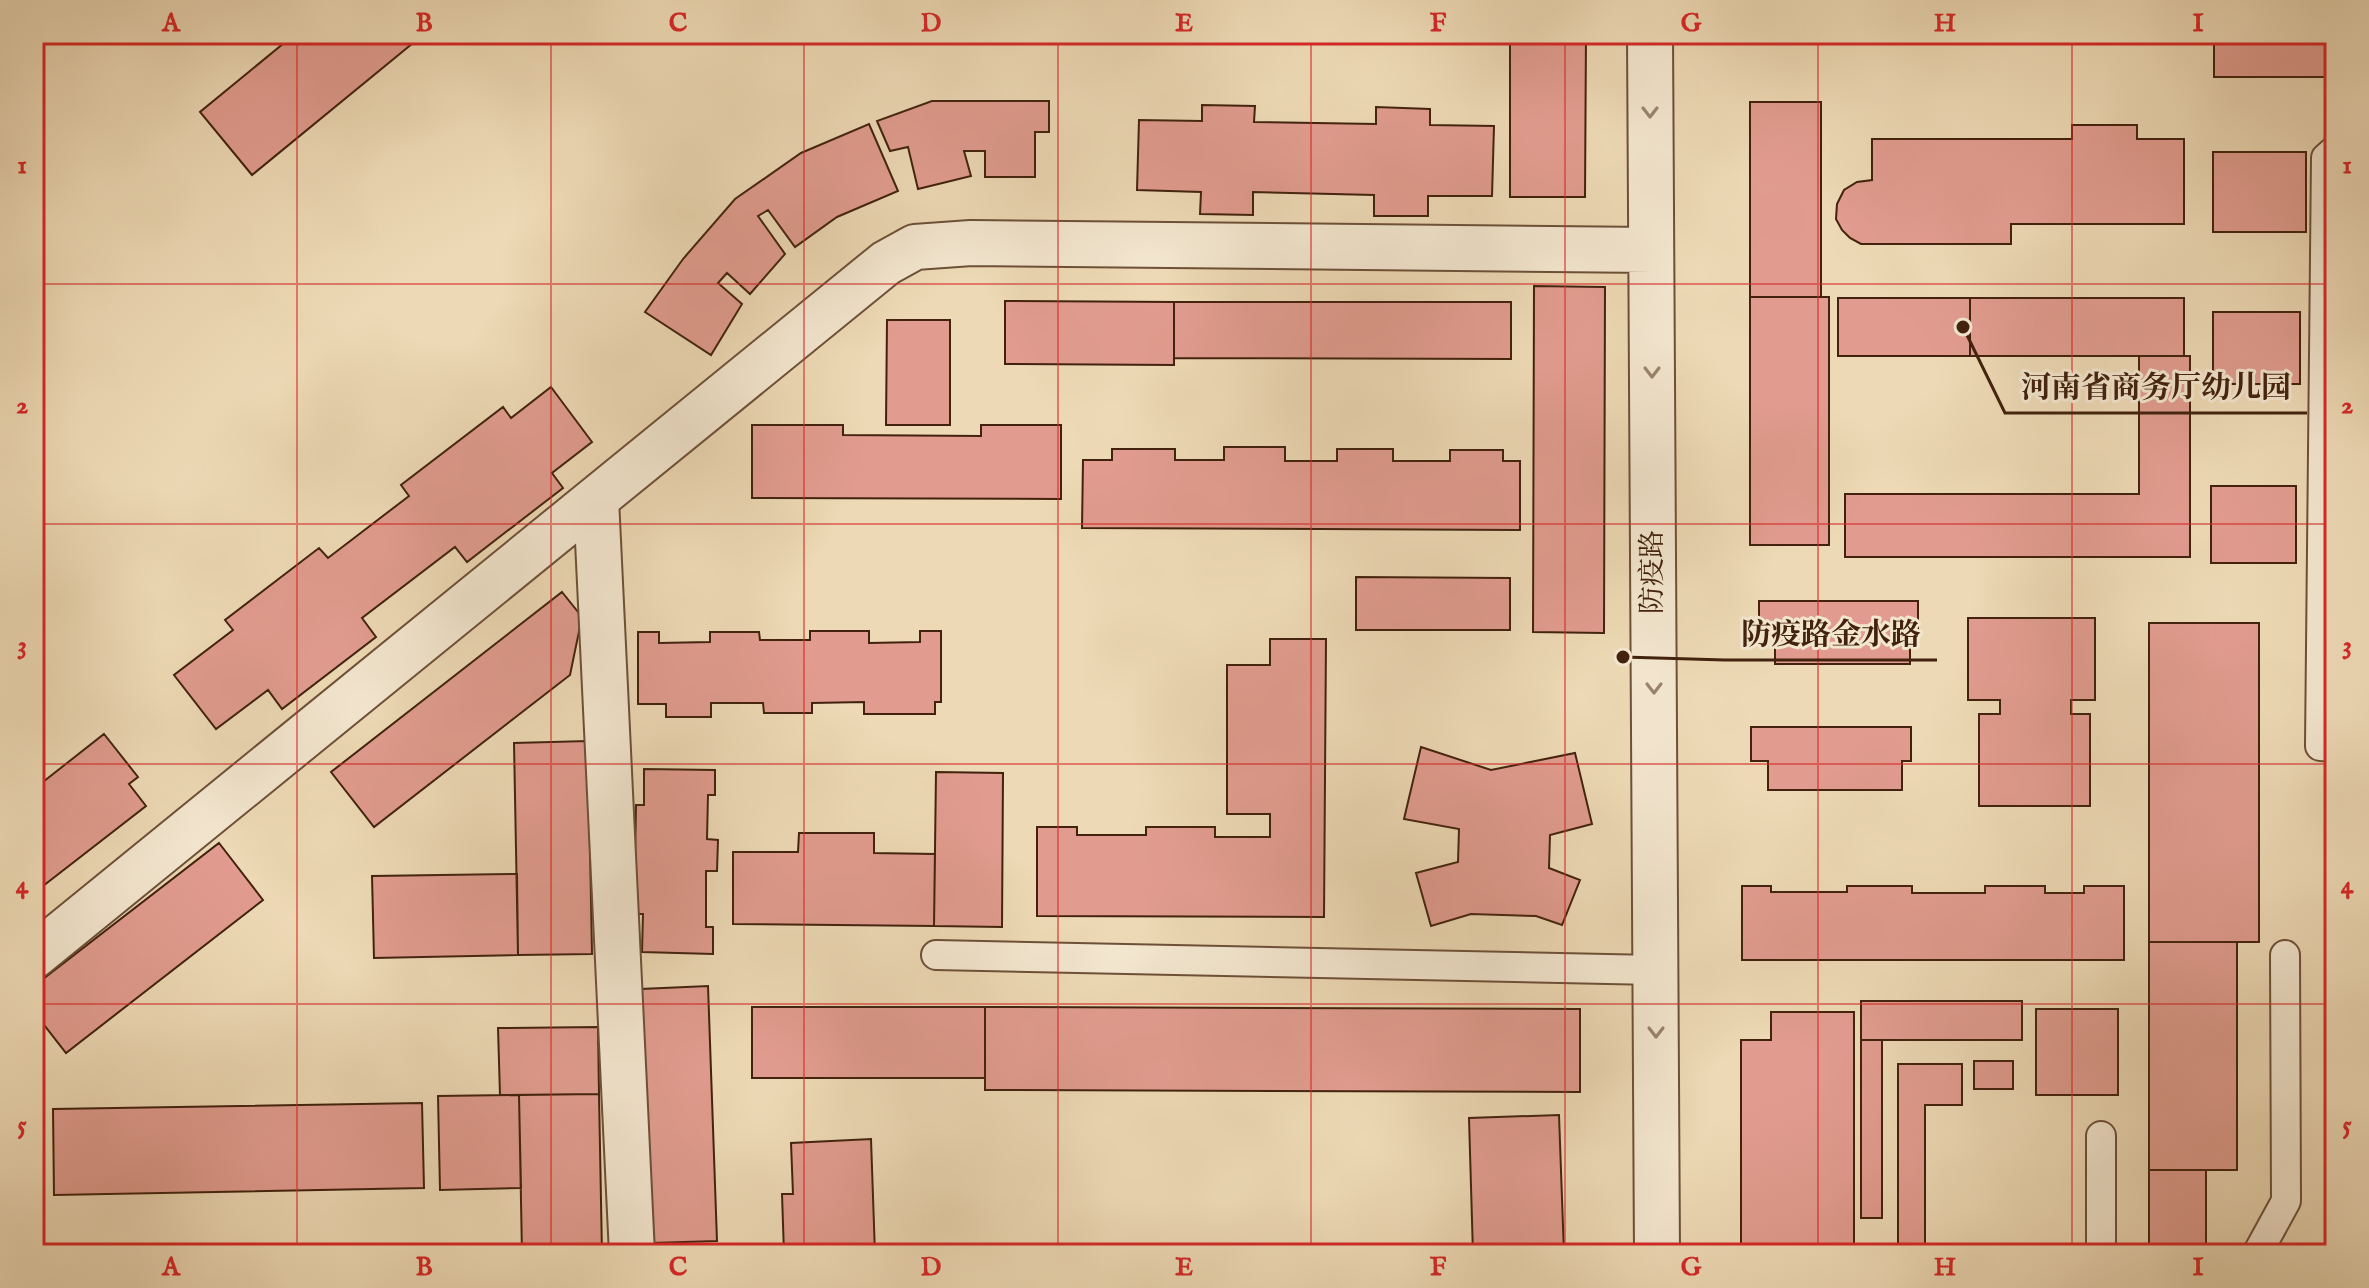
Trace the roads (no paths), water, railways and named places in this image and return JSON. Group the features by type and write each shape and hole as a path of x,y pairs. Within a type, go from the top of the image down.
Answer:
{"street":[{"name":"防疫路","path":"1650,34 1657,1254"},
{"path":"34,956 886,263 915,247 971,243 1651,250"},
{"path":"596,499 632,1254"}],"lane":[{"path":"2335,150 2326,158 2320,746 2335,747"},
{"path":"936,955 1655,970"},
{"path":"2257,1254 2286,1201 2285,955"},
{"path":"2101,1136 2101,1254"}],"place":[{"name":"河南省商务厅幼儿园","path":"1963,327"},
{"name":"防疫路金水路","path":"1623,657"}]}
